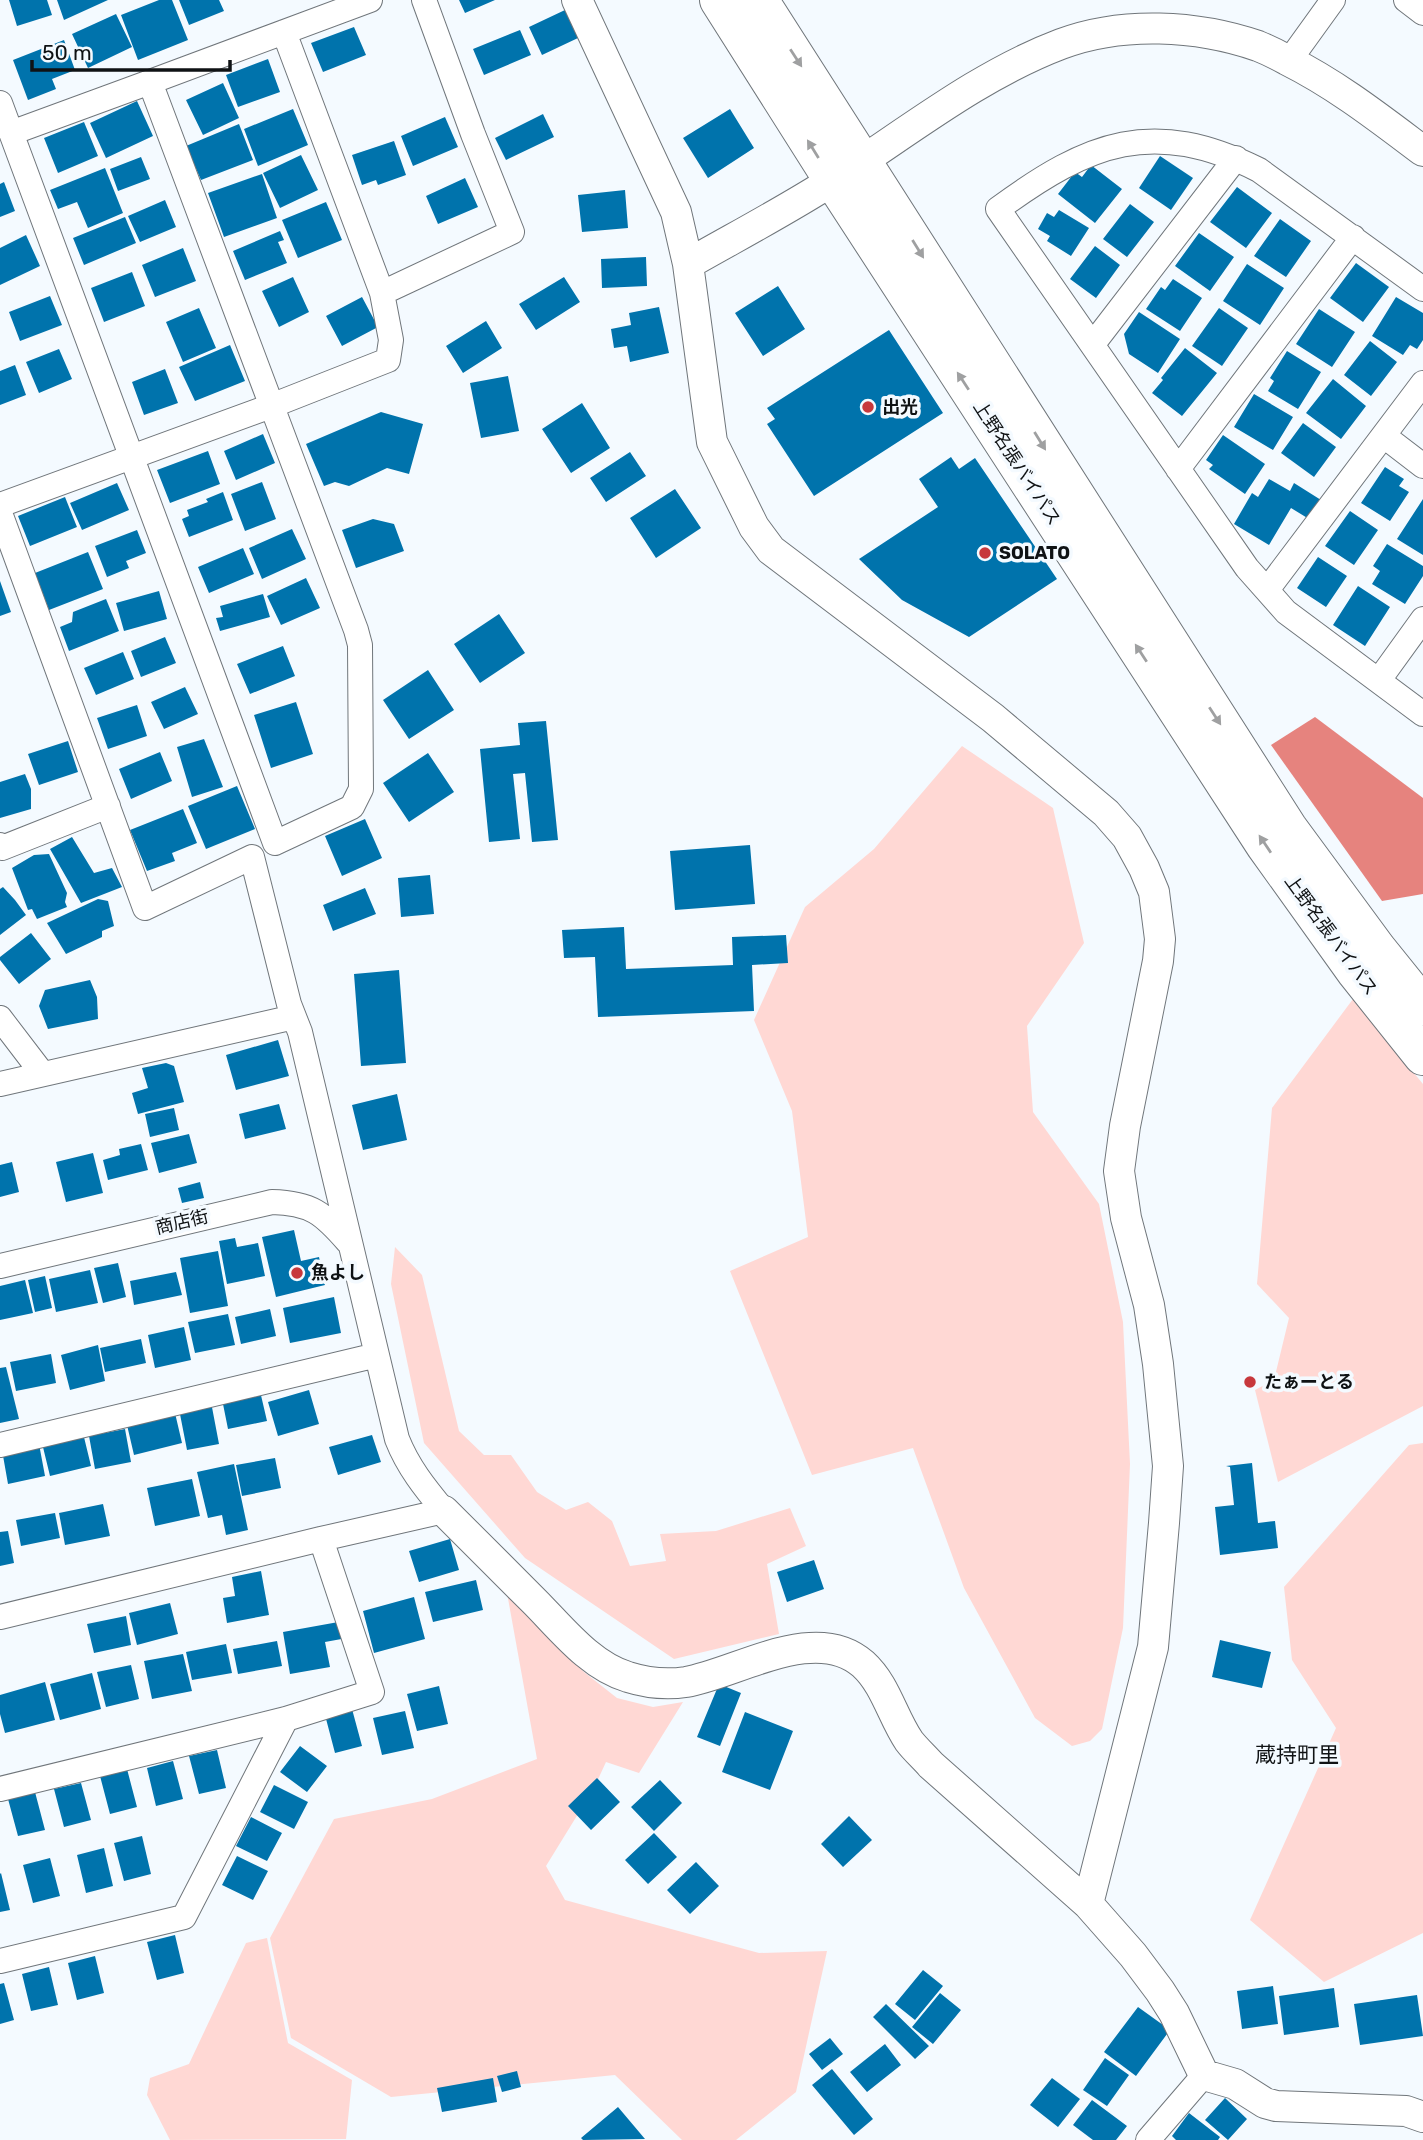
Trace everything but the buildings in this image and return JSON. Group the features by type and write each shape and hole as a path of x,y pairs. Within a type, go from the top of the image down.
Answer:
{"highway":[{"name":"上野名張バイパス","path":"719,0 847,170 1280,816 1377,949 1423,1006"},
{"name":"上野名張バイパス","path":"759,0 847,170 1265,845 1356,972 1423,1056"}],"street":[{"path":"11,133 370,0"},
{"path":"382,293 512,232 473,134 425,0"},
{"path":"577,0 676,212 688,264 712,442 754,527 771,550 993,718 1107,813 1127,837 1154,892 1160,939 1158,961 1125,1126 1119,1171 1126,1218 1149,1305 1168,1466 1153,1647 1088,1904"},
{"path":"1289,61 1333,0"},
{"path":"1406,0 1423,13"},
{"path":"688,264 847,170 1009,68 1064,43 1095,36 1161,28 1195,32 1261,47 1317,75 1349,95 1423,150"},
{"path":"0,505 271,406 388,360 391,340 382,293 284,32"},
{"path":"0,513 145,908 352,807 361,789 360,645 356,630 150,82"},
{"path":"0,103 275,843"},
{"path":"1423,289 1277,181 1236,158 1187,143 1136,142 1088,154 1062,166 998,209 1247,568 1286,612 1423,714"},
{"path":"1093,344 1236,158"},
{"path":"1178,468 1353,237"},
{"path":"1267,590 1423,383"},
{"path":"1384,436 1423,466"},
{"path":"1378,680 1423,620"},
{"path":"0,845 2,848 108,806"},
{"path":"252,857 351,1245 397,1439 405,1459 418,1479 444,1511 593,1658 626,1677 658,1683 688,1681 769,1657 817,1647 842,1651 861,1662 874,1676 909,1741 931,1765 1088,1904 1133,1955 1160,1991 1204,2075 1235,2084 1265,2103 1276,2106 1406,2111 1423,2118"},
{"path":"0,1084 294,1017"},
{"path":"0,1018 42,1073"},
{"name":"商店街","path":"0,1266 272,1202 305,1205 324,1215 351,1245"},
{"path":"0,1445 377,1355"},
{"path":"0,1617 444,1511"},
{"path":"0,1789 286,1719 372,1692 321,1539"},
{"path":"0,1961 184,1917 286,1719"},
{"path":"1148,2140 1204,2075"}],"shaded area":[{"path":"1315,717 1423,798 1423,894 1382,901 1271,745"},
{"path":"962,746 1053,808 1084,943 1027,1026 1033,1112 1099,1204 1123,1322 1130,1464 1123,1628 1102,1729 1090,1741 1072,1746 1035,1718 964,1588 913,1448 812,1475 730,1271 808,1237 792,1111 754,1020 805,907 874,849"},
{"path":"1353,999 1423,1084 1423,1406 1278,1482 1255,1390 1274,1380 1289,1318 1257,1284 1272,1108"},
{"path":"395,1247 422,1275 459,1431 484,1455 511,1455 537,1492 566,1510 588,1502 612,1521 630,1566 666,1561 660,1534 716,1531 790,1508 806,1546 767,1564 779,1634 674,1659 525,1558 424,1443 391,1284"},
{"path":"1423,1443 1423,1933 1324,1982 1250,1920 1336,1728 1292,1660 1284,1587 1409,1445"},
{"path":"507,1593 584,1672 617,1698 653,1707 683,1702 639,1773 606,1762 594,1788 546,1866 565,1900 759,1953 827,1951 796,2092 736,2140 682,2140 615,2075 391,2097 291,2038 270,1938 334,1819 432,1799 537,1759"},
{"path":"267,1938 288,2043 352,2080 346,2139 170,2140 147,2095 150,2078 189,2064 246,1943"}],"place":[{"name":"出光","path":"868,407"},
{"name":"SOLATO","path":"985,553"},
{"name":"魚よし","path":"297,1273"},
{"name":"たぁーとる","path":"1250,1382"}],"district":[{"name":"蔵持町里","path":"1297,1754"}]}
